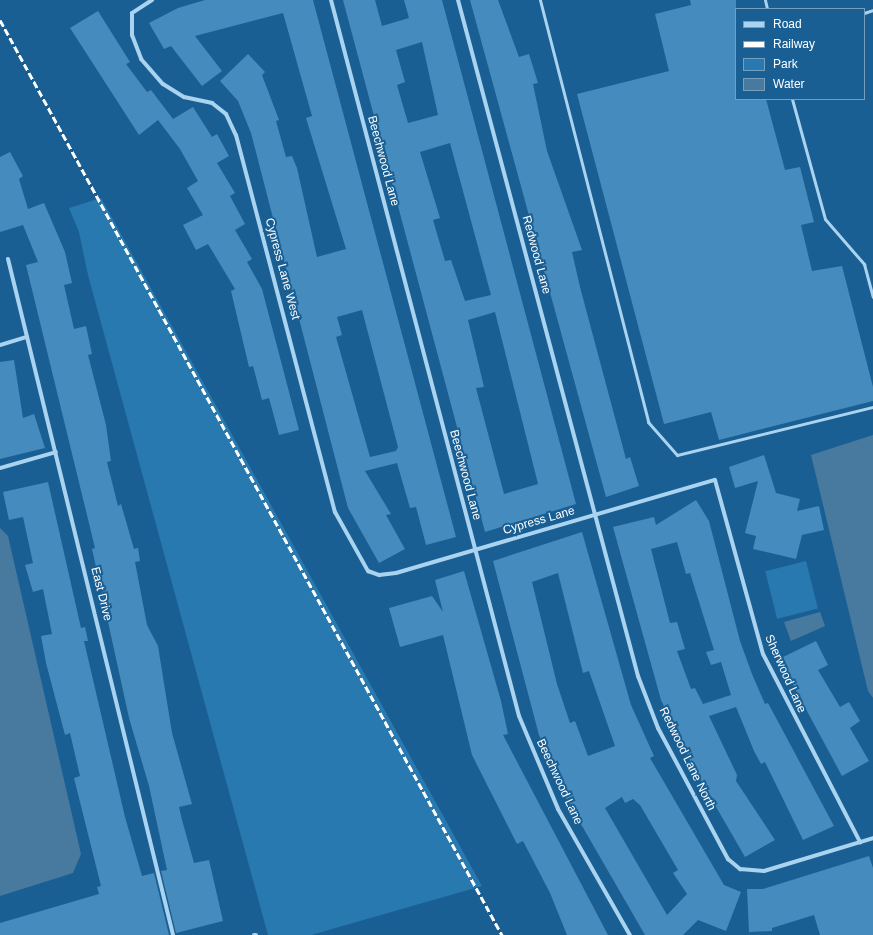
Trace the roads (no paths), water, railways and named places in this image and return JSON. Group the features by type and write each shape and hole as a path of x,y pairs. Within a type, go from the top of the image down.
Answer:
{"street":[{"name":"Cypress Lane West","path":"152,0 132,13 132,35 141,59 163,84 184,97 212,103 226,114 236,135 335,512 368,571"},
{"name":"Beechwood Lane","path":"331,0 474,550 519,716 539,767 570,830 630,935"},
{"name":"Redwood Lane","path":"458,0 595,515"},
{"name":"East Drive","path":"8,259 173,935"},
{"path":"0,345 27,337"},
{"path":"0,468 56,452"},
{"name":"Cypress Lane","path":"368,571 379,575 396,573 715,480"},
{"name":"Sherwood Lane","path":"715,480 763,654 860,842"},
{"name":"Redwood Lane North","path":"595,515 638,676 658,728 728,859 740,869 764,871 873,838"}],"lane":[{"path":"540,0 648,422 677,455 873,407"},
{"path":"792,100 825,219 864,264 873,297"}],"water":[{"path":"873,435 873,698 868,691 811,455"},
{"path":"0,528 8,536 81,854 73,873 0,896"},
{"path":"820,612 825,626 791,641 784,622"}],"railway":[{"path":"0,20 502,935"}]}
